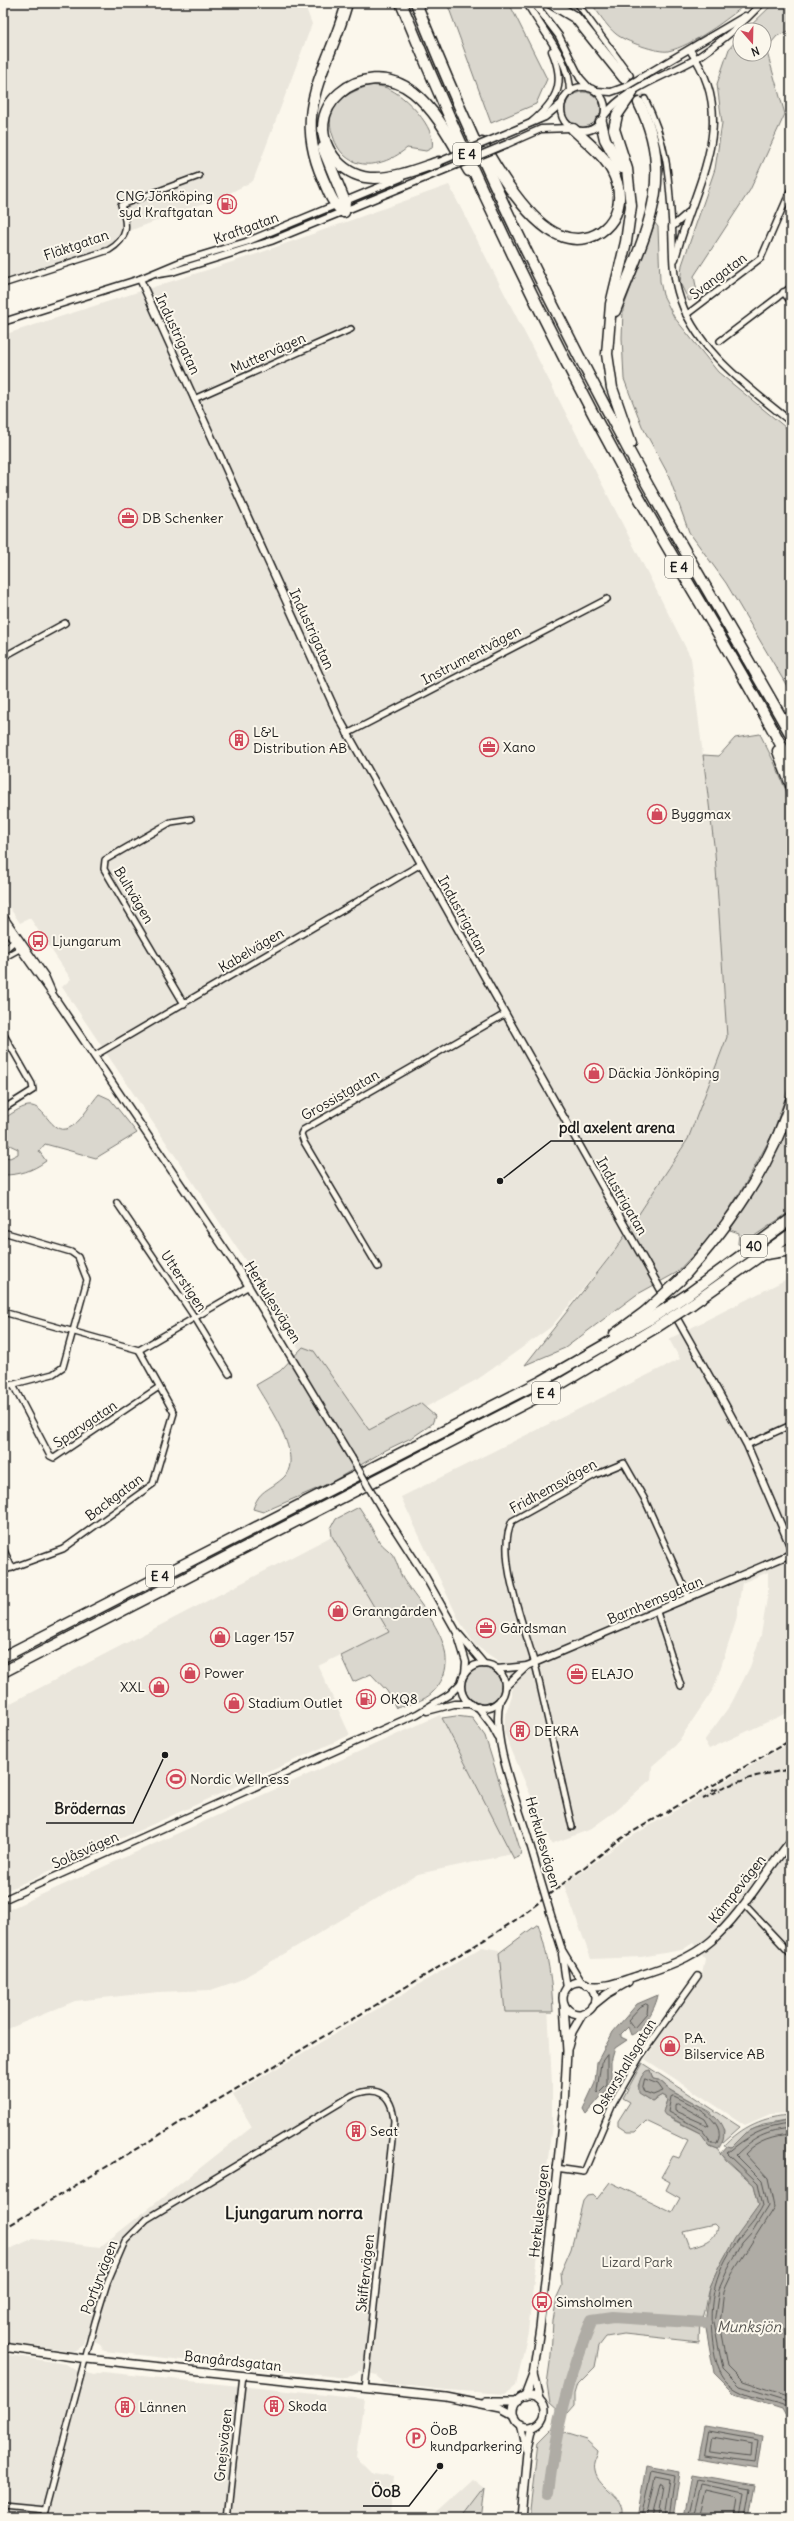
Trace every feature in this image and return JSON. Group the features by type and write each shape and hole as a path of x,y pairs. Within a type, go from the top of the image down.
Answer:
{"highway":[{"path":"341,207 311,146 311,107 346,3"},
{"name":"E 4","path":"401,3 499,227 561,354 620,464 766,719 791,785"},
{"name":"E 4","path":"416,3 447,78 510,220 574,349 648,486 791,735"},
{"path":"551,3 576,18 627,76"},
{"path":"341,207 323,151 323,128 328,106 347,86 369,78 383,79 399,83 413,92 426,104 440,123 499,227"},
{"path":"447,78 508,186 547,228 558,235 580,239 599,234 608,227 617,212 619,193 617,182 608,164 572,129"},
{"path":"632,93 617,115 614,129 629,182 630,220 611,304 608,354 612,388 627,435 648,486"},
{"path":"609,326 646,232 656,195 657,176 655,146 642,101"},
{"path":"603,119 605,140 629,182"},
{"path":"323,128 325,141 336,160 351,173 362,177 393,176 441,166"},
{"path":"766,719 791,764"},
{"name":"E 4","path":"650,1320 679,1281 710,1248 735,1213 764,1164 791,1101"},
{"name":"40","path":"579,1360 650,1320 687,1295 791,1219"},
{"name":"E 4","path":"3,1672 540,1396 650,1320 692,1304 791,1234"},
{"path":"762,1255 791,1250"},
{"name":"E 4","path":"3,1657 473,1417 579,1360"}],"main road":[{"name":"Kämpevägen","path":"591,2007 618,1987 686,1957 710,1942 744,1904 791,1841"},
{"name":"Kämpevägen","path":"584,1984 604,1986 656,1970"},
{"path":"574,1983 584,1984 594,1998 591,2007 583,2013 574,2013 564,2004 563,1995 566,1988 574,1983"},
{"name":"Herkulesvägen","path":"525,2396 533,2375 556,2168 567,2051 564,2004"},
{"name":"Herkulesvägen","path":"567,2051 572,2032 583,2013"},
{"name":"Bangårdsgatan","path":"3,2347 86,2359 243,2375 460,2400 501,2402 517,2400"},
{"name":"Herkulesvägen","path":"533,2375 539,2398"},
{"path":"521,2518 527,2452 534,2426 538,2424 545,2414 543,2403 539,2398 525,2396 517,2400 514,2415 521,2424 527,2452"},
{"name":"Bangårdsgatan","path":"460,2400 501,2408 514,2415"},
{"path":"521,2424 534,2426"}],"street":[{"path":"527,3 566,67 570,81 570,92"},
{"path":"534,3 559,36 580,78 589,88"},
{"path":"577,3 627,76"},
{"path":"341,207 441,166 507,144 541,129 592,130 616,103 696,58 720,42 762,3"},
{"path":"341,207 441,166 503,135 545,117 562,103 570,92 582,87 596,91 611,92 625,87 690,50 756,9"},
{"path":"532,122 553,101 559,87 559,70 546,35"},
{"path":"674,265 688,213 704,171 714,124 712,94 696,58 690,50"},
{"path":"596,91 604,102 603,119"},
{"path":"642,101 657,125 667,157 674,265 678,293 686,315 704,342 725,365 791,422"},
{"path":"562,103 562,117 572,129"},
{"name":"Fläktgatan","path":"3,284 114,247 119,243 126,230 126,221 121,205 199,176"},
{"name":"Svangatan","path":"686,315 761,258 790,198 791,189"},
{"name":"Kraftgatan","path":"3,322 140,280 183,261 246,242 341,207"},
{"name":"Kraftgatan","path":"156,274 172,272 253,248 341,207"},
{"path":"672,227 688,213"},
{"name":"Industrigatan","path":"140,280 347,734 747,1445 791,1548"},
{"path":"720,341 791,287"},
{"path":"783,292 791,302"},
{"name":"Muttervägen","path":"194,399 351,329"},
{"name":"Instrumentvägen","path":"347,734 607,599"},
{"path":"3,657 65,622"},
{"name":"Bultvägen","path":"184,1004 104,869 105,860 151,833 171,822 191,819"},
{"name":"Kabelvägen","path":"94,1056 421,864"},
{"name":"Herkulesvägen","path":"3,916 53,995 249,1286 381,1508 425,1576 456,1631 465,1657 465,1673"},
{"name":"Herkulesvägen","path":"3,925 17,940"},
{"path":"3,951 17,940"},
{"path":"3,958 22,947"},
{"name":"Grossistgatan","path":"378,1267 304,1142 301,1134 303,1130 504,1014"},
{"path":"3,1033 32,1084 33,1090 3,1109"},
{"name":"Utterstigen","path":"117,1202 196,1318 229,1374"},
{"path":"3,1232 71,1252 78,1257 87,1280 63,1367 59,1372 3,1387"},
{"path":"3,1312 139,1350 249,1286"},
{"name":"Backgatan","path":"3,1571 63,1550 153,1484 174,1413 139,1350"},
{"name":"Sparvgatan","path":"13,1385 50,1456 54,1458 159,1387"},
{"path":"747,1445 791,1425"},
{"name":"Fridhemsvägen","path":"572,1827 534,1664 510,1578 507,1531 512,1521 595,1476 624,1463 644,1498 689,1598"},
{"path":"3,1548 12,1568"},
{"name":"Barnhemsgatan","path":"497,1669 534,1664 791,1554"},
{"path":"658,1612 681,1686"},
{"name":"Herkulesvägen","path":"456,1631 484,1664"},
{"path":"484,1664 497,1669 503,1677 505,1687 500,1700 490,1706 478,1707 471,1704 463,1695 461,1683 465,1673 471,1667 484,1664"},
{"name":"Barnhemsgatan","path":"505,1687 527,1666"},
{"name":"Solåsvägen","path":"3,1900 417,1714 450,1694 461,1683"},
{"name":"Herkulesvägen","path":"500,1700 497,1715 500,1742 562,1950 566,1988"},
{"name":"Solåsvägen","path":"417,1714 454,1704 471,1704"},
{"name":"Herkulesvägen","path":"478,1707 491,1724 500,1742"},
{"path":"744,1904 791,1954"},
{"name":"Herkulesvägen","path":"562,1950 584,1984"},
{"name":"Oskarshallsgatan","path":"556,2168 584,2172 613,2104 640,2057 698,1976"},
{"name":"Porfyrvägen","path":"43,2518 95,2322 124,2240 147,2219 353,2095 364,2090 380,2092"},
{"name":"Skiffervägen","path":"365,2389 394,2121 394,2109 387,2098 380,2092"},
{"name":"Gnejsvägen","path":"227,2518 243,2375"},
{"path":"3,2506 45,2510"}],"shaded area":[{"path":"3,3 304,3 312,24 253,181 226,195 121,234 110,246 3,279"},
{"path":"449,185 691,658 715,853 727,1037 688,1139 616,1249 551,1327 478,1379 355,1445 261,1284 62,987 71,979 30,918 20,923 3,898 3,335 254,255"},
{"path":"791,1277 791,1711 709,1749 704,1741 731,1704 750,1667 761,1635 768,1592 768,1572 742,1583 736,1621 714,1688 676,1745 652,1766 651,1779 614,1812 589,1830 551,1844 504,1732 505,1716 512,1695 511,1677 504,1665 475,1645 459,1620 401,1497 680,1359 669,1339"},
{"path":"332,1536 389,1632 318,1666 350,1735 3,1892 3,1707"},
{"path":"440,1715 512,1854 418,1874 240,1980 211,1990 158,1992 75,2001 3,2031 3,1912"},
{"path":"791,1742 791,2113 770,2114 745,2125 645,2059 702,1975 705,1959 693,1943 682,1950 641,1957 591,1959 564,1885 622,1842"},
{"path":"482,1947 499,1950 506,2011 548,2006 552,2084 552,2124 528,2331 516,2386 506,2394 446,2390 384,2383 377,2375 359,2371 347,2378 104,2351 99,2343 85,2338 83,2345 74,2351 3,2342 3,2252 32,2239 100,2247 252,2127 233,2094"},
{"path":"3,2354 66,2364 75,2370 94,2375 103,2372 364,2399 356,2457 372,2473 393,2476 390,2518 3,2518"},
{"path":"473,2479 485,2488 462,2518 430,2518"}],"green space":[{"path":"447,3 509,3 547,79 536,104 491,123"},
{"path":"591,3 747,3 730,17 699,38 678,48 663,51 641,46 620,37 609,27"},
{"path":"774,3 791,3 791,30 777,36 772,42 772,22 754,22"},
{"path":"732,45 732,62 770,62 785,114 750,190 694,276 698,297 689,301 680,283 682,265 715,169 722,123 717,84 729,49"},
{"path":"371,85 381,86 394,92 418,113 430,131 432,148 426,151 407,148 387,160 376,163 365,164 355,162 346,157 339,148 332,133 330,123 333,110 340,100 355,91"},
{"path":"583,92 593,95 598,100 601,110 598,120 593,125 583,128 573,125 568,120 565,110 568,100 573,95"},
{"path":"655,223 658,227 660,281 663,295 674,317 718,372 791,432 791,693 726,583 689,532 668,474 642,426 624,379 622,338 623,309"},
{"path":"760,734 775,764 791,803 791,1081 773,1133 744,1186 714,1233 676,1273 636,1295 565,1348 525,1365 616,1249 688,1139 727,1037 715,853 703,755 719,756 735,738"},
{"path":"99,1094 110,1099 137,1133 96,1158 45,1144 39,1151 46,1161 26,1172 3,1175 3,1156 10,1158 18,1154 18,1149 3,1142 3,1119 15,1111 28,1106 40,1110 54,1126 60,1129 66,1129 77,1122"},
{"path":"791,1113 791,1211 741,1245 738,1244 739,1233 730,1230 749,1200"},
{"path":"303,1347 314,1351 369,1430 420,1403 435,1416 432,1424 413,1437 386,1450 330,1483 263,1512 253,1509 255,1503 264,1491 282,1479 289,1470 290,1459 288,1446 276,1418 256,1385 280,1371"},
{"path":"359,1507 379,1541 394,1557 403,1579 431,1619 444,1648 446,1663 443,1678 433,1692 421,1700 396,1708 387,1691 371,1674 353,1682 341,1656 389,1632 332,1536 331,1528 336,1519"},
{"path":"487,1668 496,1673 500,1679 500,1693 496,1699 487,1704 479,1704 470,1699 466,1693 465,1682 470,1673 476,1669"},
{"path":"456,1716 472,1718 485,1736 521,1852 519,1857 514,1859 442,1718"},
{"path":"538,1924 549,1967 553,2012 505,2012 499,1953"},
{"name":"Lizard Park","path":"642,2063 740,2127 722,2143 724,2130 711,2112 671,2090 659,2080 653,2079 650,2070 642,2076 638,2086 643,2095 652,2101 662,2095 666,2097 667,2100 664,2109 671,2119 700,2133 710,2146 718,2149 726,2160 754,2185 759,2205 721,2263 716,2274 710,2289 703,2318 700,2318 699,2342 624,2334 606,2337 599,2346 595,2367 578,2384 575,2394 575,2405 568,2413 560,2412 550,2403 547,2384 551,2355 553,2321 557,2297 562,2286 561,2272 571,2249 583,2201 587,2196 593,2195 597,2199 610,2182 672,2212 680,2198 666,2190 670,2182 661,2177 673,2156 679,2158 688,2141 646,2121 635,2132 627,2132 618,2126 618,2121 630,2102 623,2098","holes":["714,2224 717,2227 714,2236 707,2242 689,2247 683,2231"]},
{"path":"791,2115 791,2120 763,2125 749,2131 731,2147 724,2146 738,2133 754,2124 763,2120"},
{"path":"551,2429 587,2440 599,2451 595,2463 597,2478 617,2498 622,2510 621,2518 529,2518 538,2442"},
{"path":"485,2488 481,2518 462,2518"}],"water":[{"path":"658,1995 652,2012 640,2029 631,2035 628,2027 621,2034 621,2037 627,2040 615,2048 611,2062 611,2085 586,2114 583,2109 595,2083 597,2062 613,2032 637,2004"},
{"path":"650,2070 653,2079 659,2081 679,2095 700,2106 718,2120 723,2129 723,2138 718,2149 710,2146 700,2133 665,2115 663,2112 667,2100 666,2097 662,2095 652,2101 639,2093 641,2078 646,2071"},
{"name":"Munksjön","path":"791,2120 791,2426 782,2409 735,2394 714,2373 705,2323 710,2287 719,2267 735,2238 759,2205 754,2185 721,2154 728,2146 731,2147 745,2133 756,2128"},
{"path":"704,2426 763,2436 758,2469 698,2459"},
{"path":"646,2466 680,2472 673,2518 637,2518"},
{"path":"692,2474 755,2485 749,2518 678,2518 679,2516 684,2517"}],"waterway":[{"path":"548,2493 558,2427 576,2361 592,2320 613,2317 705,2323"}],"tunnel":[{"path":"630,75 645,99"}],"railway":[{"path":"3,2229 494,1934 520,1917 622,1838 791,1740"},
{"path":"712,1791 756,1776 791,1769"},
{"path":"703,1799 720,1791"}],"place":[{"name":"CNG Jönköping syd Kraftgatan","path":"227,204"},
{"name":"DB Schenker","path":"128,518"},
{"name":"L&L Distribution AB","path":"239,740"},
{"name":"Xano","path":"489,747"},
{"name":"Byggmax","path":"657,814"},
{"name":"Ljungarum","path":"38,941"},
{"name":"Däckia Jönköping","path":"594,1073"},
{"name":"pdl axelent arena","path":"500,1181"},
{"name":"Granngården","path":"338,1611"},
{"name":"Gårdsman","path":"486,1628"},
{"name":"Lager 157","path":"220,1637"},
{"name":"Power","path":"190,1673"},
{"name":"ELAJO","path":"577,1674"},
{"name":"XXL","path":"159,1687"},
{"name":"OKQ8","path":"366,1699"},
{"name":"Stadium Outlet","path":"234,1703"},
{"name":"DEKRA","path":"520,1731"},
{"name":"Brödernas","path":"165,1755"},
{"name":"Nordic Wellness","path":"176,1779"},
{"name":"P.A. Bilservice AB","path":"670,2046"},
{"name":"Seat","path":"356,2131"},
{"name":"Simsholmen","path":"542,2302"},
{"name":"Skoda","path":"274,2406"},
{"name":"Lännen","path":"125,2407"},
{"name":"ÖoB kundparkering","path":"416,2438"},
{"name":"ÖoB","path":"440,2466"}],"district":[{"name":"Ljungarum norra","path":"294,2212"}]}
